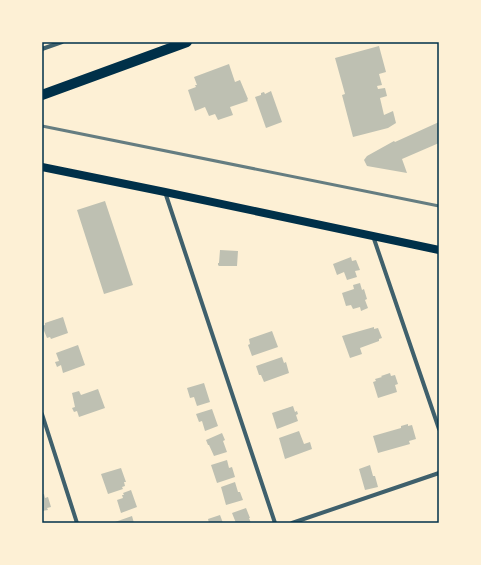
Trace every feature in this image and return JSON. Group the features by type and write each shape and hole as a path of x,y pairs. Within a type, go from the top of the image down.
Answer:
{"main road":[{"path":"42,94 187,42"},
{"path":"44,169 165,192 439,250"}],"street":[{"path":"42,49 62,42"},
{"path":"165,192 275,523"},
{"path":"373,236 439,429"},
{"path":"42,414 77,523"},
{"path":"292,523 439,474"}],"building":[{"path":"379,46 386,72 379,74 382,85 377,86 378,89 385,88 387,96 380,98 384,115 393,111 396,123 388,128 353,137 342,95 345,94 335,58"},
{"path":"229,64 235,82 240,80 248,101 230,107 233,115 218,120 215,114 209,116 205,107 195,111 188,90 196,87 195,85 197,85 194,77"},
{"path":"271,91 282,122 266,128 255,97 261,95 261,93 264,92 265,94"},
{"path":"439,122 439,143 402,159 407,173 367,166 364,160 367,156 394,141 395,142"},
{"path":"105,201 133,285 104,294 77,210"},
{"path":"220,250 238,251 237,266 219,266"},
{"path":"351,257 352,261 356,260 360,270 355,271 357,277 347,280 344,272 337,275 333,264"},
{"path":"360,283 362,290 364,289 367,299 365,300 368,308 361,311 360,307 353,309 351,305 346,306 342,293 354,289 353,285"},
{"path":"63,317 68,333 51,339 50,337 47,338 42,326 45,325 45,323"},
{"path":"374,327 374,329 378,328 382,338 379,339 379,341 360,348 362,354 350,358 342,336"},
{"path":"272,331 278,347 252,356 248,345 250,344 249,339"},
{"path":"78,345 85,365 63,373 61,365 57,367 55,362 59,361 56,353"},
{"path":"282,357 284,363 286,362 289,373 264,382 261,375 259,375 256,366"},
{"path":"390,373 391,376 395,375 398,384 395,385 397,392 378,398 373,382 376,381 375,379"},
{"path":"204,383 210,402 197,406 194,397 190,398 187,388"},
{"path":"98,389 105,408 79,417 77,411 74,412 72,408 75,407 72,393 79,391 81,395"},
{"path":"293,406 295,412 297,411 298,414 296,415 298,421 277,429 272,413"},
{"path":"212,409 218,426 205,431 202,421 199,422 196,414"},
{"path":"408,424 408,426 412,425 416,439 409,441 410,444 378,453 373,436 401,428 401,426"},
{"path":"299,431 304,444 310,442 312,449 285,459 279,438"},
{"path":"222,433 227,452 214,456 206,440"},
{"path":"227,460 229,468 232,467 235,477 217,483 211,465"},
{"path":"370,465 378,487 365,490 359,469"},
{"path":"121,468 126,482 124,482 125,486 122,487 123,489 108,494 101,474"},
{"path":"235,482 238,492 240,492 243,500 226,505 221,487"},
{"path":"131,490 137,507 121,513 117,500 123,498 123,493"},
{"path":"42,494 44,494 45,498 48,497 51,507 47,508 48,510 42,511"},
{"path":"246,508 251,523 236,523 232,513"},
{"path":"220,515 223,523 209,523 208,519"},
{"path":"132,516 134,523 115,522"}],"railway":[{"path":"42,126 439,206"}]}
